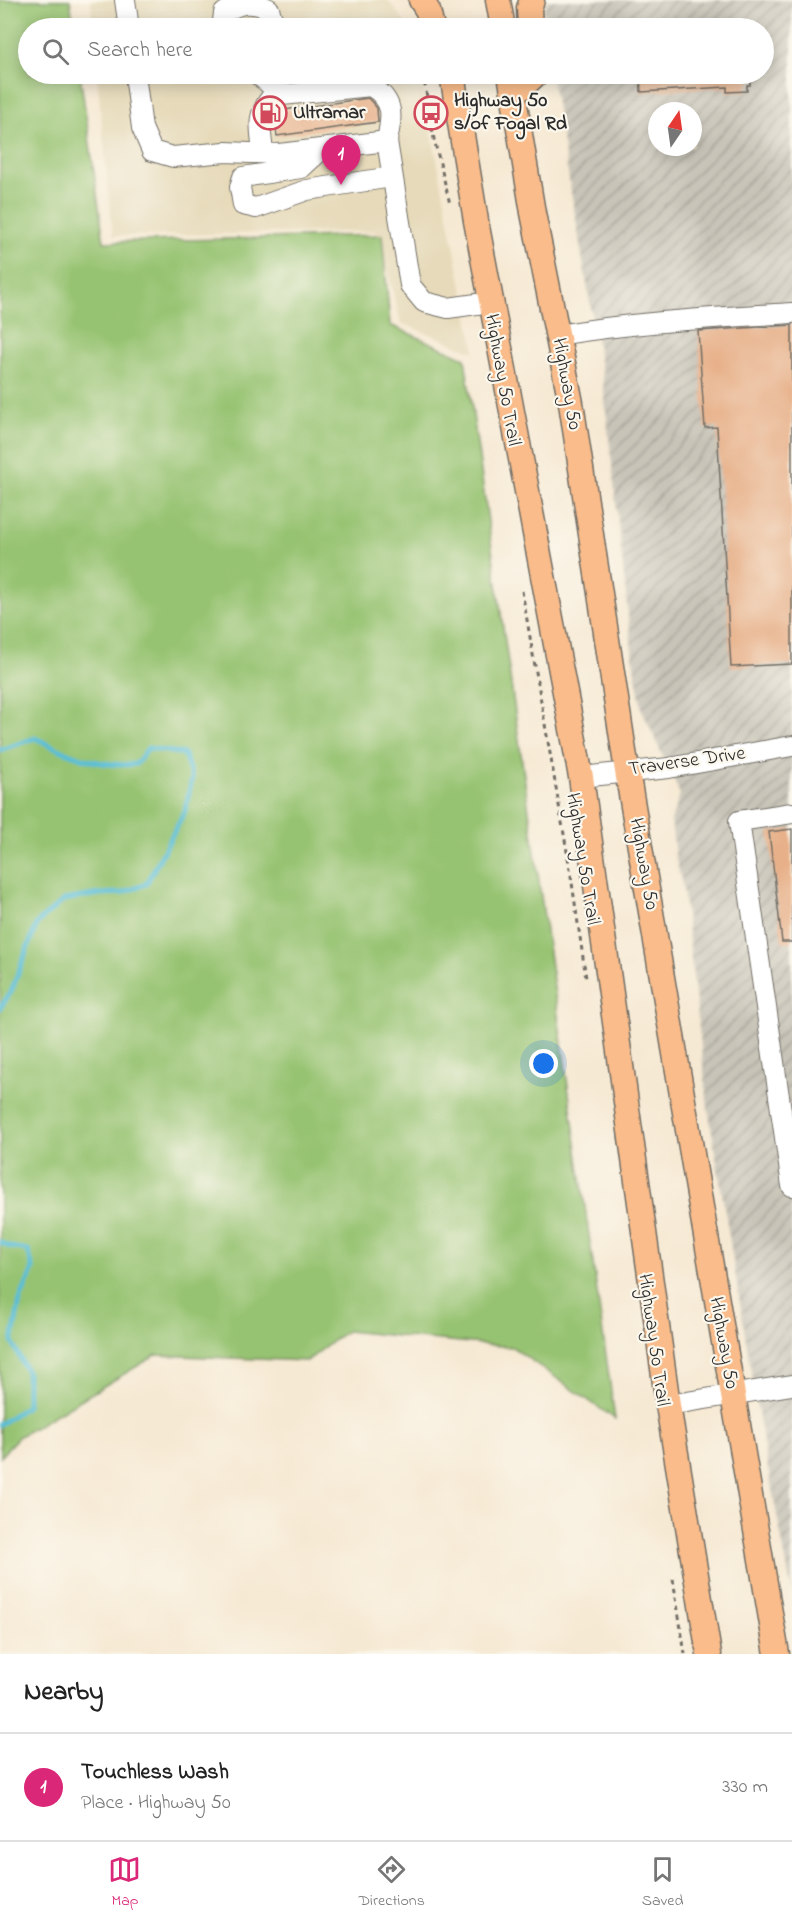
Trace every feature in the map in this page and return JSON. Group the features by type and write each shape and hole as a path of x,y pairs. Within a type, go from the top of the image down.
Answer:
{"main road":[{"path":"421,0 430,18"},
{"path":"440,0 443,18"},
{"path":"498,0 501,18"},
{"path":"529,18 532,0"},
{"path":"452,84 581,777 668,1405 709,1654"},
{"name":"Highway 50","path":"512,84 533,213 571,403 627,771 777,1654"}],"street":[{"path":"125,0 128,18"},
{"path":"223,18 224,13 235,5 258,3 269,9 272,18"},
{"path":"136,84 142,129 152,151 173,157 225,152 279,154 387,141"},
{"path":"270,84 283,95"},
{"path":"282,84 283,95"},
{"path":"263,153 260,117 263,107 272,96 370,86 382,93 389,103 390,123 387,141 410,285 424,302 448,308 491,302"},
{"path":"322,149 301,168 243,177 240,187 243,205 256,208 307,190 392,177"},
{"path":"558,335 666,321 792,313"},
{"name":"Traverse Drive","path":"581,777 669,768 792,746"},
{"path":"792,813 738,821 792,1186"},
{"path":"668,1405 792,1385"}],"path":[{"path":"425,84 451,207"},
{"name":"Highway 50 Trail","path":"522,588 570,869 587,986"},
{"path":"673,1576 685,1654"}],"shaded area":[{"path":"91,0 388,0 402,18 92,18"},
{"path":"547,0 792,0 792,1592 763,1443 708,1108 683,888 675,856 671,821 680,794 642,710 633,660 602,373 553,84 774,84 774,18 544,18 544,8"},
{"path":"98,84 422,84 475,352 401,323 377,231 113,236"}],"green space":[{"path":"0,0 70,0 73,18 18,18 18,84 81,84 104,242 382,235 390,325 465,358 615,1419 512,1347 346,1331 307,1361 156,1355 18,1437 0,1457"}],"building":[{"path":"641,84 750,84 747,85 747,91 727,92 727,87 641,92"},
{"path":"368,98 377,108 378,122 277,136 274,116 277,111"},
{"path":"792,325 792,664 731,667 717,427 705,428 698,331"},
{"path":"792,829 792,942 782,942 769,832"}],"waterway":[{"path":"0,750 35,738 96,762 122,765 136,764 148,748 184,754 192,778 185,811 146,884 122,893 64,900 37,923 11,992 0,1008"},
{"path":"0,1242 10,1247 28,1250 33,1269 20,1300 12,1342 27,1372 27,1406 0,1424"}],"place":[{"name":"Ultramar","path":"270,113"},
{"name":"Highway 50 s/of Fogal Rd","path":"431,113"},
{"name":"Touchless Wash","path":"341,185"}]}
